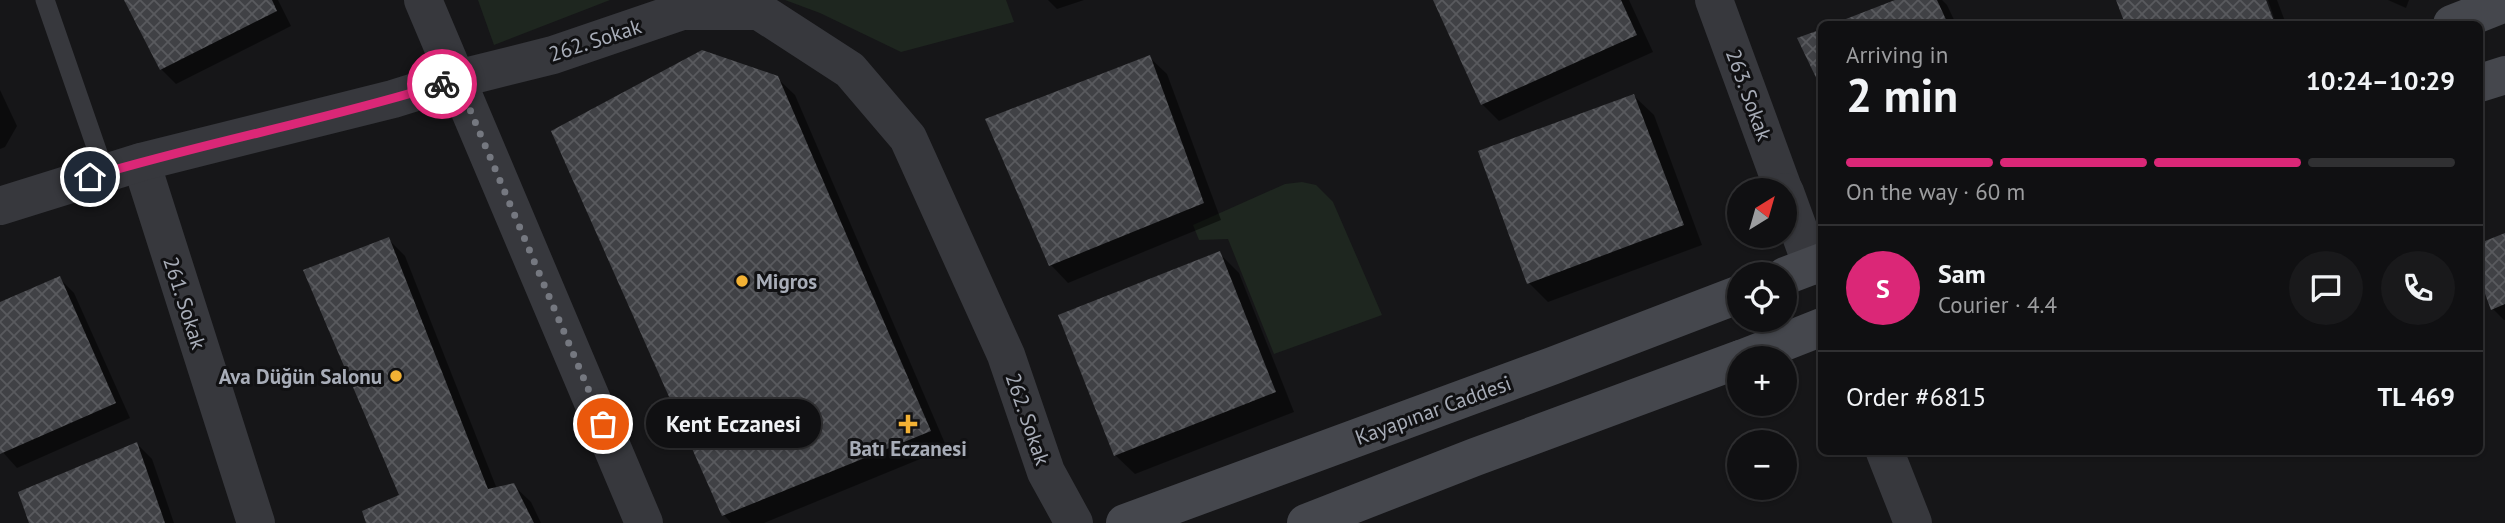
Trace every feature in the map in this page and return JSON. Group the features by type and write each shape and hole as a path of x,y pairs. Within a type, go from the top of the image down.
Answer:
{"main road":[{"path":"2460,21 2505,3"},
{"path":"2483,82 2505,75"},
{"name":"Kayapınar Caddesi","path":"1125,523 1727,299"},
{"path":"1773,346 1818,329"},
{"path":"1306,523 1727,364"}],"street":[{"path":"423,0 644,523"},
{"name":"263. Sokak","path":"1714,0 1780,178"},
{"name":"262. Sokak","path":"0,206 141,162 393,99 457,79 553,55 681,11 760,11 850,70 908,138 1006,355 1046,472 1074,523"},
{"name":"261. Sokak","path":"141,162 256,523"},
{"name":"263. Sokak","path":"1797,235 1806,268"},
{"path":"1886,455 1913,523"}],"lane":[{"path":"45,0 105,173"}],"shaded area":[{"path":"478,0 610,0 494,45"},
{"path":"785,0 1006,0 1014,22 901,52 820,13"},
{"path":"1302,182 1316,185 1333,202 1382,315 1274,354 1228,239 1199,240 1193,225 1285,184"}],"building":[{"path":"124,0 272,0 277,11 160,70"},
{"path":"1433,0 1621,0 1637,35 1481,105"},
{"path":"1895,0 1937,0 1947,21 1841,21"},
{"path":"2116,0 2266,0 2274,21 2124,21"},
{"path":"1818,30 1818,82 1797,38"},
{"name":"Migros","path":"702,50 778,76 931,431 722,516 551,131"},
{"path":"1150,55 1204,203 1049,266 985,119"},
{"path":"1634,94 1684,225 1527,284 1478,151"},
{"path":"2505,233 2505,304 2491,310 2483,288 2483,242"},
{"name":"Ava Düğün Salonu","path":"389,237 488,489 514,483 534,523 366,523 362,511 399,495 303,270"},
{"path":"1220,251 1276,392 1114,456 1058,315"},
{"path":"60,276 116,403 0,454 0,302"},
{"path":"137,442 165,523 29,523 18,492"}],"way so far":[{"path":"442,84 457,79 603,424"}],"place":[{"name":"Migros","path":"742,281"},
{"name":"Ava Düğün Salonu","path":"396,376"},
{"name":"Kent Eczanesi","path":"603,424"},
{"name":"Batı Eczanesi","path":"908,424"}],"route":[{"path":"90,177 442,84"}]}
